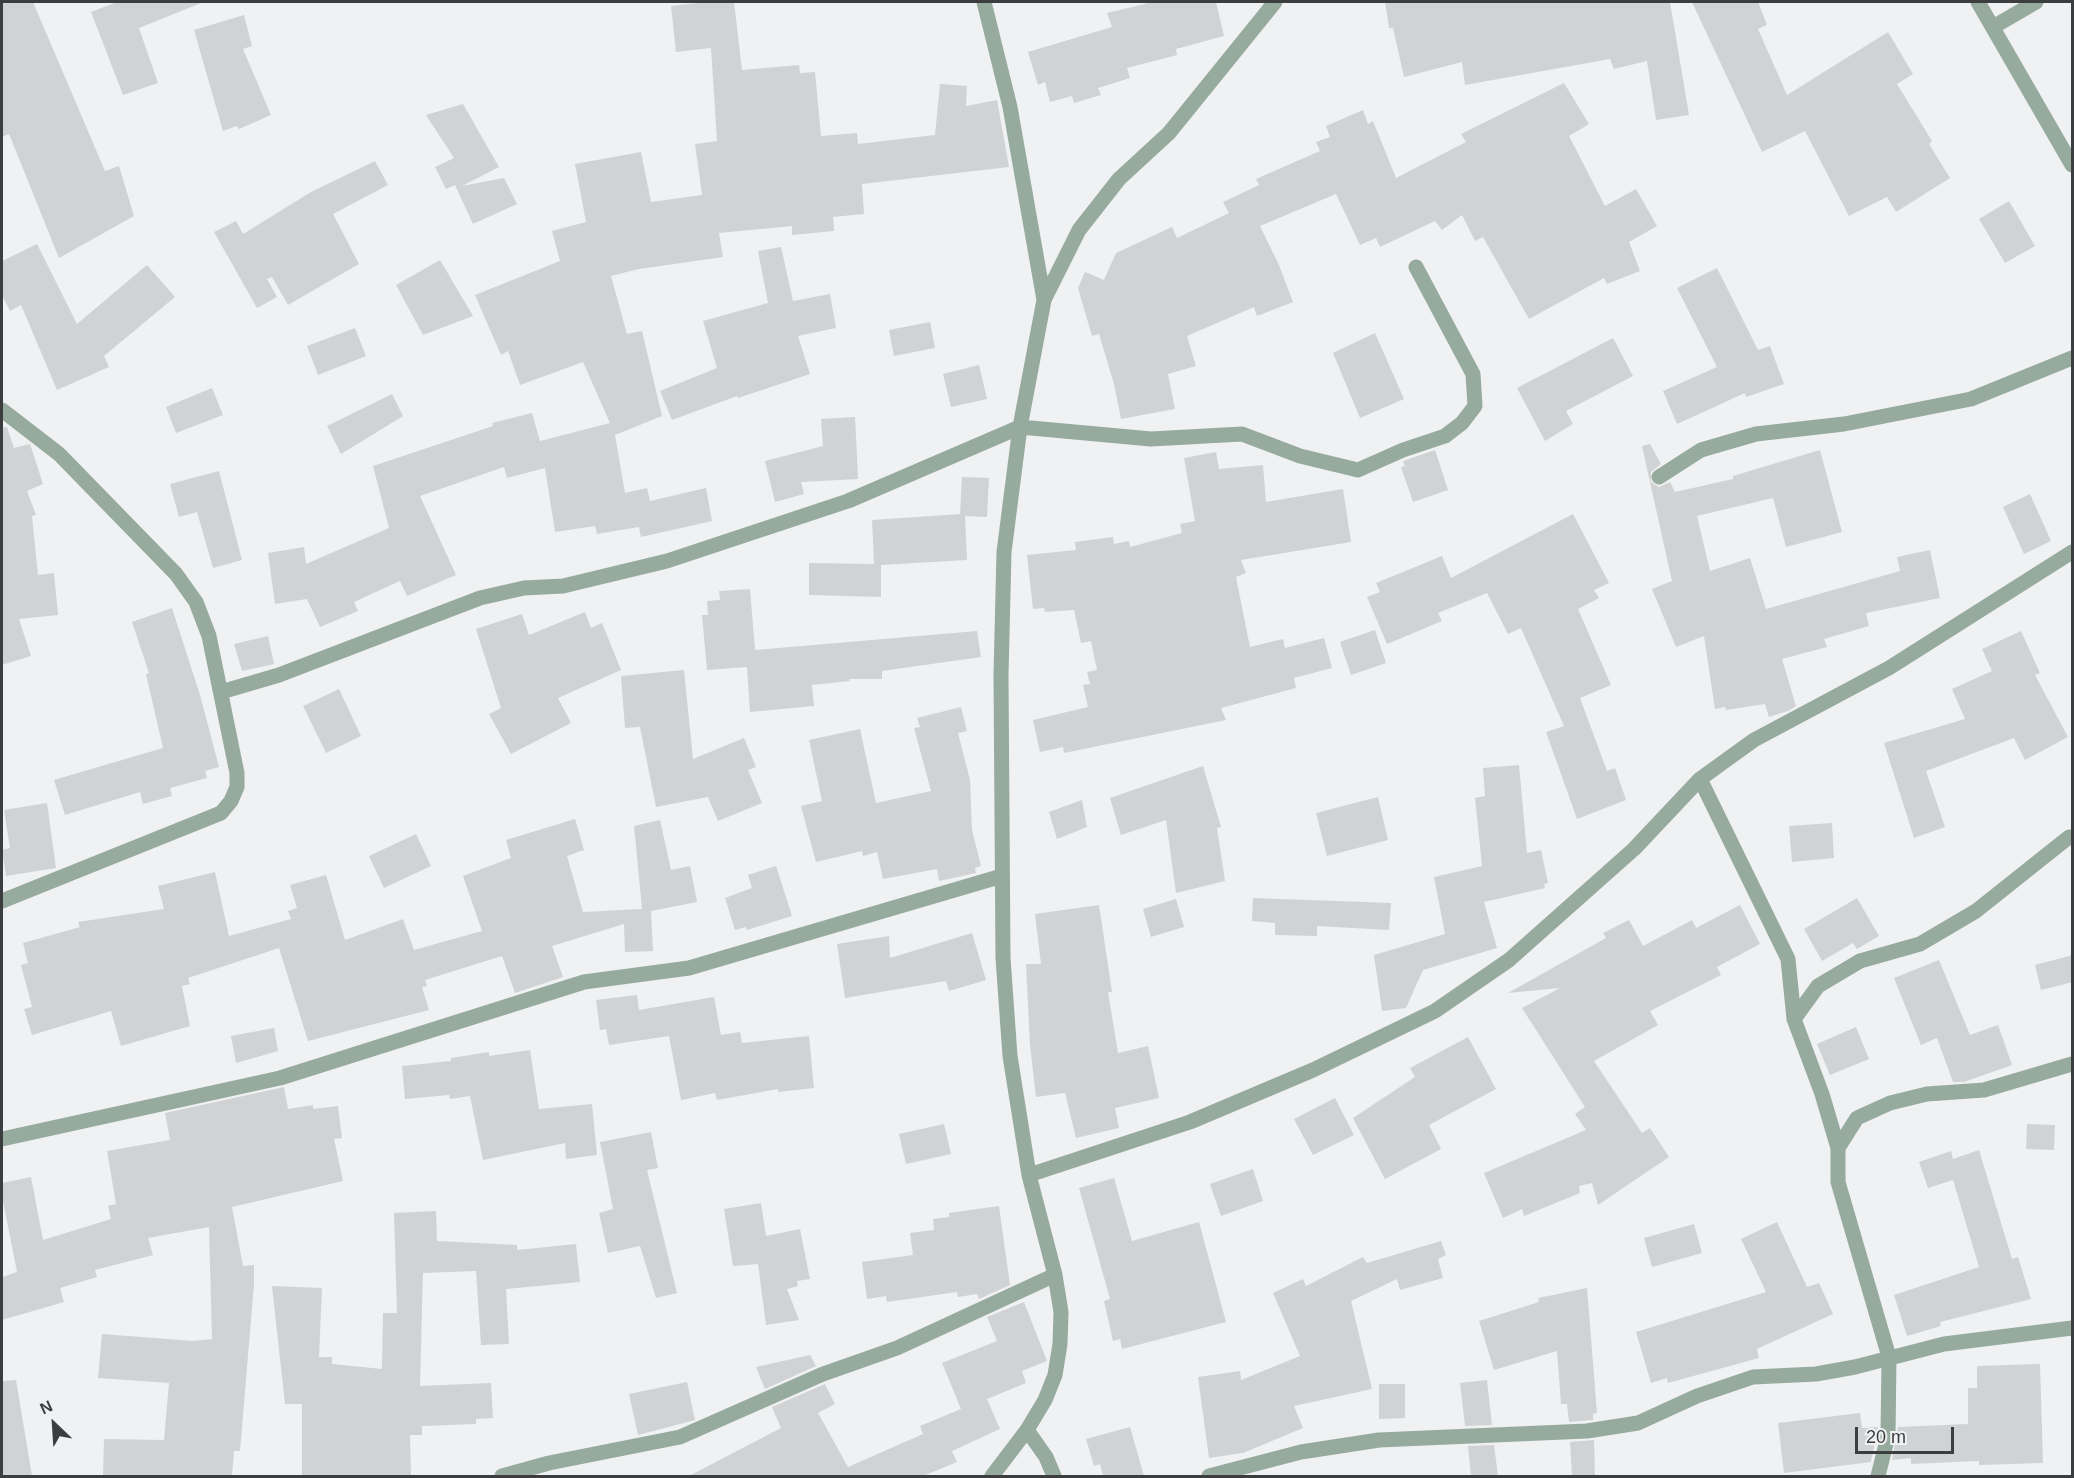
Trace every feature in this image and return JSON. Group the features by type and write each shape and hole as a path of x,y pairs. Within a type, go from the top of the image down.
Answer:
{"street":[{"path":"984,2 1010,107 1044,300"},
{"path":"992,1476 1027,1430 1055,1375 1060,1344 1061,1312 1055,1275 1029,1174 1010,1056 1003,958 1001,675 1004,552 1020,427 1044,300 1085,221 1119,178 1169,133 1275,2"},
{"path":"1978,2 2073,165"},
{"path":"1993,27 2036,2"},
{"path":"221,693 290,671 480,598 524,588 563,586 667,561 848,501 1020,427 1151,439 1242,435 1300,456 1358,470 1403,450 1444,436 1462,423 1475,406 1473,374 1416,267"},
{"path":"1659,477 1701,450 1745,438 1844,424 1971,399 2073,358"},
{"path":"2,410 59,453 176,574 196,602 209,636 237,773 237,787 231,801 220,813 2,901"},
{"path":"1029,1174 1190,1122 1313,1070 1435,1011 1509,960 1634,849 1700,779 1754,740 1889,668 2073,552"},
{"path":"1700,779 1788,959 1794,1019 1822,1094 1838,1148 1838,1182 1889,1358 1888,1436 1878,1476"},
{"path":"1794,1019 1818,986 1860,961 1920,944 1976,911 2069,837"},
{"path":"2,1139 280,1078 584,982 689,968 1002,876"},
{"path":"1838,1148 1857,1118 1890,1103 1927,1094 1984,1090 2073,1064"},
{"path":"502,1476 549,1463 680,1437 823,1374 897,1348 1055,1275"},
{"path":"1209,1476 1301,1452 1379,1440 1587,1431 1638,1423 1697,1396 1754,1377 1816,1374 1944,1344 2073,1328"},
{"path":"1027,1430 1046,1457 1054,1476"}],"building":[{"path":"2,2 33,2 105,171 119,166 134,216 59,258 9,134 2,137"},
{"path":"117,2 201,3 139,28 158,83 123,95 91,12"},
{"path":"734,2 742,70 799,65 800,73 815,72 821,136 857,133 858,144 935,135 940,84 967,86 966,106 997,100 1009,167 862,184 864,214 833,217 834,231 792,235 792,226 719,233 723,257 639,269 611,276 627,334 642,331 662,416 615,435 625,493 647,488 650,501 706,488 712,521 641,537 639,527 597,534 595,526 555,532 545,468 507,478 504,467 420,496 456,575 407,596 400,581 354,602 358,611 320,627 307,599 275,604 268,553 304,547 306,564 389,528 373,466 493,426 492,423 532,413 540,441 610,423 583,362 520,385 508,351 501,355 475,295 560,261 552,231 586,222 575,164 641,152 651,202 702,195 695,144 717,141 711,48 676,52 671,6"},
{"path":"1153,2 1216,2 1224,36 1176,49 1177,55 1127,68 1130,78 1098,88 1101,95 1074,103 1072,96 1050,102 1045,82 1038,85 1028,52 1112,27 1107,13"},
{"path":"1385,2 1670,2 1689,115 1656,120 1647,61 1614,69 1610,59 1465,85 1462,62 1404,77 1393,28 1389,28"},
{"path":"1692,2 1758,2 1767,25 1758,29 1787,95 1888,32 1913,74 1897,84 1932,141 1929,144 1950,178 1896,212 1887,197 1849,216 1805,131 1762,152"},
{"path":"244,15 252,46 243,49 271,115 239,129 237,126 223,131 194,30"},
{"path":"1564,83 1589,124 1569,136 1605,206 1636,189 1657,226 1629,242 1640,271 1607,284 1604,278 1529,319 1483,237 1475,241 1462,215 1442,230 1435,221 1380,247 1376,238 1360,245 1336,194 1260,226 1279,265 1293,302 1257,316 1254,307 1187,336 1196,366 1168,374 1175,409 1121,419 1114,384 1099,334 1092,336 1078,288 1085,272 1104,280 1116,253 1172,227 1177,238 1229,213 1223,202 1259,185 1256,179 1320,151 1316,142 1330,137 1326,126 1363,110 1368,124 1373,121 1396,178 1466,142 1461,134"},
{"path":"463,104 499,167 462,186 504,178 517,204 473,224 455,185 446,189 435,167 454,158 426,115"},
{"path":"375,161 388,185 333,214 359,264 288,305 272,277 267,279 277,297 257,308 214,232 236,221 243,234 311,192"},
{"path":"2009,201 2035,246 2005,263 1979,219"},
{"path":"37,244 77,324 147,265 175,297 104,356 109,367 57,390 21,305 10,311 2,295 2,261"},
{"path":"781,247 793,301 830,294 836,328 798,336 810,374 738,398 737,396 672,420 660,391 717,368 703,321 768,303 758,251"},
{"path":"440,260 473,316 423,335 396,285"},
{"path":"1717,268 1758,350 1770,346 1784,384 1746,397 1745,393 1677,424 1663,391 1717,367 1677,288"},
{"path":"930,322 935,348 894,356 889,330"},
{"path":"355,328 366,356 318,375 307,346"},
{"path":"1375,333 1404,399 1360,418 1333,353"},
{"path":"1613,338 1633,376 1566,411 1573,424 1545,441 1517,388"},
{"path":"979,365 987,399 951,407 943,374"},
{"path":"212,388 223,415 176,433 166,407"},
{"path":"392,394 403,416 341,454 327,426"},
{"path":"855,417 858,479 801,482 804,494 775,502 765,461 823,446 821,419"},
{"path":"7,427 14,448 30,444 43,484 27,491 36,515 32,516 38,575 54,573 58,615 19,619 31,656 2,665 2,428"},
{"path":"1650,444 1661,464 1651,472 1651,482 1659,487 1670,482 1675,492 1733,479 1733,476 1820,450 1842,532 1786,547 1773,498 1697,516 1710,571 1750,558 1766,609 1900,571 1897,557 1930,550 1940,598 1866,613 1869,626 1824,639 1827,647 1782,659 1796,706 1788,711 1769,717 1765,704 1726,710 1725,707 1715,709 1704,636 1676,647 1652,589 1672,581 1642,446"},
{"path":"1435,450 1448,490 1413,502 1401,467 1405,466 1403,461"},
{"path":"1216,452 1219,469 1263,465 1266,502 1343,489 1351,542 1241,560 1246,573 1236,577 1250,647 1283,639 1285,648 1324,638 1332,668 1294,678 1296,688 1221,708 1226,720 1064,753 1063,747 1040,752 1033,720 1088,707 1083,685 1090,684 1087,672 1097,670 1091,641 1081,643 1074,610 1045,612 1044,608 1033,609 1027,555 1076,550 1075,542 1113,537 1114,544 1129,541 1130,547 1182,533 1180,524 1195,521 1184,458"},
{"path":"219,471 242,560 213,568 197,512 179,517 170,484"},
{"path":"962,477 989,478 987,517 965,516 967,560 881,565 881,597 809,595 809,563 874,564 872,520 960,514"},
{"path":"2030,494 2051,541 2024,554 2003,507"},
{"path":"1573,514 1609,583 1594,590 1599,598 1578,609 1611,685 1580,698 1607,771 1615,768 1626,800 1577,819 1546,732 1564,726 1521,628 1508,634 1487,593 1438,613 1442,621 1387,644 1367,597 1380,592 1376,583 1442,556 1451,578"},
{"path":"750,589 755,650 977,631 981,657 882,671 882,679 849,679 850,681 812,685 814,706 750,712 747,667 707,670 702,615 708,615 707,601 720,600 719,591"},
{"path":"172,608 200,695 219,767 205,771 207,778 170,788 172,796 143,804 140,792 65,815 54,780 163,748 146,674 149,673 132,622"},
{"path":"585,612 591,628 602,623 621,670 558,698 571,723 511,754 489,714 501,708 476,629 522,614 529,635"},
{"path":"1375,630 1386,663 1351,675 1340,642"},
{"path":"2021,631 2040,673 2035,675 2068,737 2025,760 2014,738 1926,771 1945,827 1914,838 1884,743 1965,719 1952,689 1992,671 1982,649"},
{"path":"268,636 274,664 242,671 234,644"},
{"path":"684,670 693,759 744,738 756,767 748,770 762,803 718,821 708,797 656,807 640,727 625,728 621,676"},
{"path":"339,689 361,736 326,753 303,706"},
{"path":"961,707 967,731 958,733 970,780 972,830 981,866 975,868 976,873 939,881 937,869 883,879 877,852 863,856 862,851 816,862 801,806 822,801 809,740 860,729 876,803 931,791 914,728 920,727 917,718"},
{"path":"1519,765 1527,853 1541,850 1548,883 1544,884 1545,888 1484,902 1497,948 1423,970 1406,1008 1382,1011 1374,955 1445,934 1434,877 1482,866 1475,798 1485,796 1483,768"},
{"path":"1203,766 1221,827 1217,828 1225,881 1176,893 1166,820 1121,835 1110,798"},
{"path":"1378,797 1388,840 1327,856 1316,813"},
{"path":"1082,800 1087,827 1057,839 1049,812"},
{"path":"47,803 56,868 6,876 2,850 10,848 4,810"},
{"path":"575,819 584,850 567,856 583,912 642,909 634,826 660,820 671,870 690,866 697,902 651,911 653,951 625,952 624,924 552,946 563,977 515,993 502,956 425,980 427,986 422,987 429,1010 308,1041 279,948 188,978 190,984 182,986 190,1026 121,1046 111,1011 32,1035 24,1009 32,1007 21,965 28,963 23,943 80,927 78,922 164,909 158,886 215,872 229,936 291,919 288,911 297,908 290,885 326,875 345,940 403,919 414,950 482,931 463,876 511,858 506,840"},
{"path":"1832,823 1834,858 1792,862 1789,826"},
{"path":"416,834 431,866 384,888 369,856"},
{"path":"776,866 792,916 747,930 746,927 735,930 725,898 752,888 748,875"},
{"path":"1253,898 1391,903 1389,930 1317,926 1317,936 1275,935 1275,923 1252,921"},
{"path":"1857,898 1879,936 1857,949 1853,943 1822,961 1804,929"},
{"path":"1176,899 1184,927 1151,937 1143,909"},
{"path":"1099,905 1112,992 1108,992 1118,1053 1148,1046 1159,1098 1115,1108 1119,1128 1076,1138 1065,1093 1036,1097 1030,1045 1026,964 1041,964 1035,914"},
{"path":"1740,905 1760,944 1717,967 1721,975 1650,1011 1658,1025 1594,1061 1642,1133 1650,1128 1669,1157 1598,1205 1592,1183 1579,1186 1580,1193 1524,1216 1522,1209 1503,1218 1484,1173 1586,1130 1575,1114 1585,1107 1522,1008 1560,988 1508,993 1606,938 1603,933 1629,920 1643,946 1692,920 1696,928"},
{"path":"972,933 986,980 949,991 946,981 845,998 837,944 889,936 890,958"},
{"path":"2073,955 2073,982 2041,990 2035,965"},
{"path":"1939,960 1970,1035 1998,1025 2012,1065 1964,1082 1953,1082 1937,1038 1921,1045 1894,978"},
{"path":"637,995 639,1010 714,997 721,1035 740,1032 742,1043 809,1036 814,1088 778,1092 778,1089 717,1100 715,1093 681,1100 669,1036 609,1045 606,1029 600,1030 596,1000"},
{"path":"1856,1027 1869,1059 1830,1075 1817,1044"},
{"path":"274,1028 278,1051 236,1063 231,1036"},
{"path":"1468,1037 1496,1089 1429,1125 1441,1149 1385,1179 1353,1118 1415,1077 1410,1068"},
{"path":"530,1050 539,1109 592,1104 597,1155 566,1159 565,1143 483,1160 470,1096 450,1099 449,1095 405,1099 402,1066 451,1061 451,1058 489,1052 489,1056"},
{"path":"284,1087 288,1109 313,1105 313,1109 338,1106 342,1138 334,1139 343,1181 232,1207 243,1266 254,1265 254,1284 240,1451 234,1451 232,1476 103,1476 104,1439 164,1440 169,1383 98,1378 102,1334 193,1341 212,1339 209,1227 148,1238 153,1255 95,1270 97,1277 60,1288 64,1302 2,1320 2,1277 17,1272 2,1196 2,1183 31,1177 43,1240 111,1219 108,1206 116,1204 107,1151 170,1140 165,1113"},
{"path":"1335,1098 1354,1135 1313,1155 1294,1119"},
{"path":"944,1124 951,1154 906,1164 899,1134"},
{"path":"2027,1124 2055,1125 2054,1150 2026,1149"},
{"path":"651,1132 658,1168 647,1170 677,1293 656,1298 640,1246 608,1253 599,1213 613,1209 600,1142"},
{"path":"1979,1150 2012,1259 2018,1257 2031,1299 1940,1322 1941,1326 1907,1336 1894,1295 1979,1267 1953,1180 1928,1188 1919,1162 1951,1151 1953,1159"},
{"path":"1253,1169 1263,1201 1221,1216 1210,1184"},
{"path":"1114,1178 1132,1241 1199,1222 1226,1322 1122,1349 1120,1339 1113,1341 1104,1301 1110,1299 1079,1188"},
{"path":"761,1203 766,1236 800,1229 810,1279 797,1281 798,1286 787,1289 799,1320 766,1325 758,1264 733,1266 724,1209"},
{"path":"999,1206 1010,1285 979,1299 977,1294 958,1297 957,1292 887,1302 886,1296 867,1299 862,1262 913,1255 910,1233 934,1230 933,1219 949,1217 949,1213"},
{"path":"436,1211 437,1241 517,1245 517,1250 576,1244 580,1282 506,1289 509,1344 481,1345 476,1271 423,1273 420,1386 491,1383 493,1418 476,1419 476,1424 422,1426 422,1435 410,1435 411,1476 302,1476 302,1404 285,1404 272,1286 322,1288 319,1357 332,1357 332,1364 382,1369 383,1313 397,1313 394,1213"},
{"path":"1777,1222 1807,1287 1819,1283 1833,1314 1757,1349 1759,1358 1668,1383 1667,1378 1651,1383 1636,1332 1766,1292 1741,1239"},
{"path":"1694,1224 1702,1253 1652,1267 1644,1238"},
{"path":"1441,1241 1446,1255 1438,1259 1443,1278 1400,1290 1397,1279 1351,1301 1372,1389 1294,1406 1303,1428 1243,1453 1209,1458 1198,1377 1240,1371 1241,1380 1300,1356 1273,1293 1303,1279 1306,1286 1363,1257 1367,1263"},
{"path":"1587,1288 1597,1413 1593,1414 1593,1420 1569,1422 1567,1404 1561,1404 1557,1351 1494,1370 1479,1321 1539,1302 1538,1298"},
{"path":"1024,1302 1047,1361 1022,1371 1026,1383 987,1399 1000,1429 952,1451 957,1462 923,1476 689,1476 781,1428 772,1407 825,1384 835,1404 818,1413 848,1467 923,1434 920,1426 961,1409 942,1363 997,1341 987,1317"},
{"path":"810,1355 816,1366 765,1389 756,1367"},
{"path":"2040,1364 2043,1463 1979,1465 1979,1461 1911,1464 1911,1458 1892,1460 1898,1427 1968,1424 1968,1388 1977,1388 1977,1366"},
{"path":"16,1380 32,1476 2,1476 2,1381"},
{"path":"1487,1380 1492,1425 1465,1426 1460,1383"},
{"path":"687,1382 695,1420 638,1435 629,1394"},
{"path":"1379,1384 1405,1384 1405,1418 1379,1419"},
{"path":"1860,1413 1862,1428 1878,1427 1871,1462 1784,1473 1778,1423"},
{"path":"1130,1427 1144,1476 1103,1476 1100,1464 1094,1466 1086,1439"},
{"path":"1594,1440 1595,1476 1572,1476 1570,1442"},
{"path":"1494,1445 1498,1476 1471,1476 1468,1446"}]}
